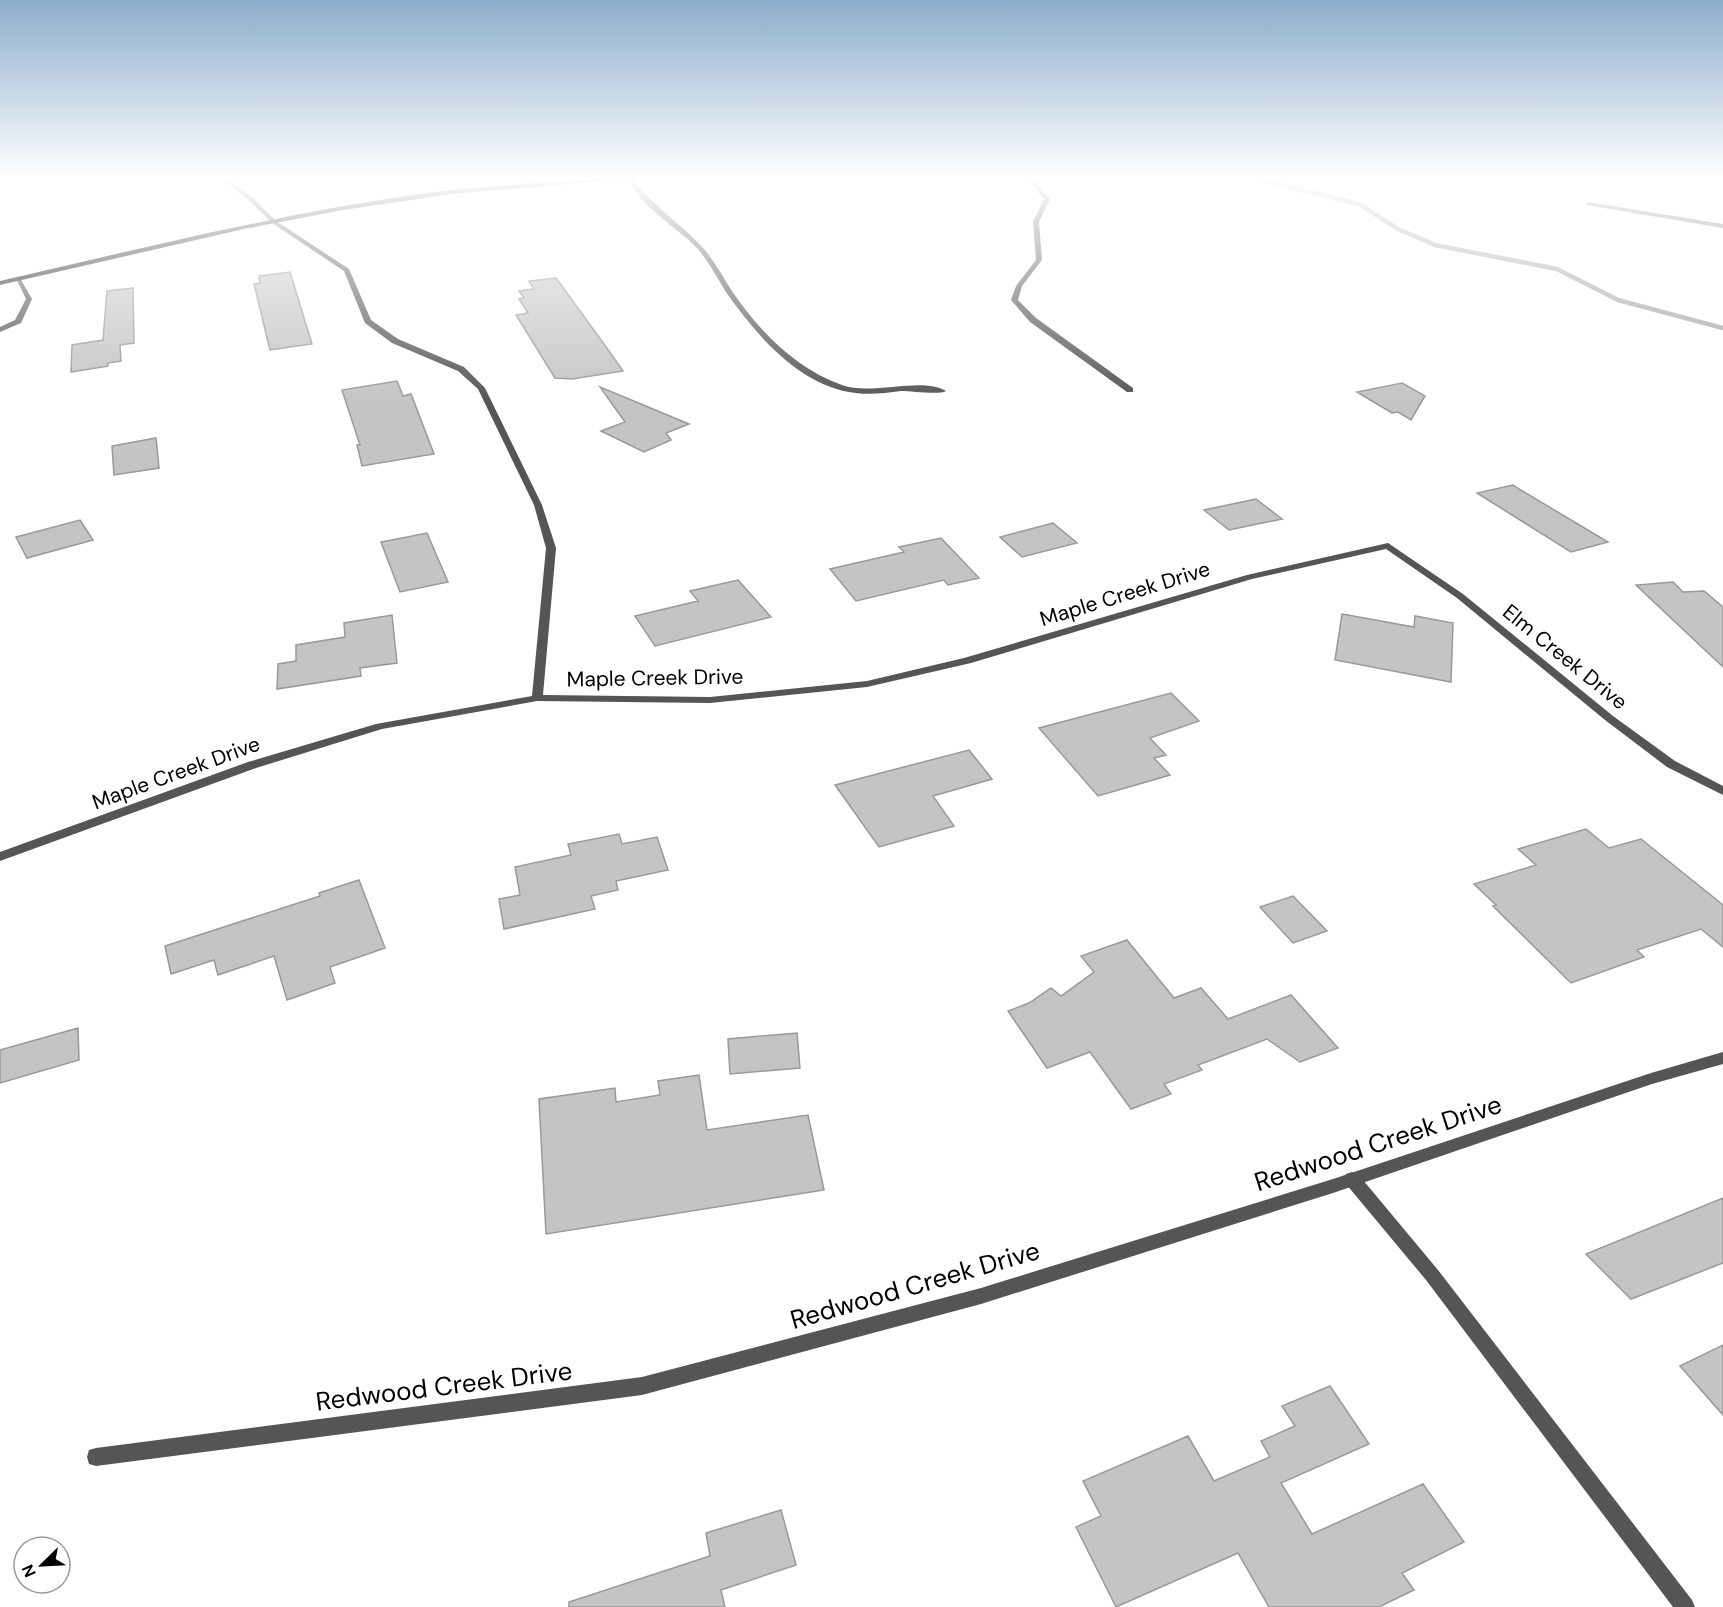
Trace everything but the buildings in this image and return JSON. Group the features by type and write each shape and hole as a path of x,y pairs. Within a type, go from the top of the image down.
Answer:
{"main road":[{"path":"0,283 135,253"}],"street":[{"path":"321,253 347,270 368,321 395,341 461,369 481,388 537,505 551,548 537,698"},
{"path":"704,253 736,300 770,340 796,365 825,382 844,389 861,391 928,387 942,391"},
{"path":"1038,253 1039,260 1019,286 1014,300 1033,320 1130,390"},
{"path":"0,330 18,321 29,299 18,279"},
{"name":"Maple Creek Drive","path":"0,857 252,765 380,726 537,698 710,700 867,684 967,661 1250,577 1388,546"},
{"name":"Elm Creek Drive","path":"1388,546 1460,596 1609,718 1671,764 1723,790"},
{"name":"Redwood Creek Drive","path":"96,1457 642,1386 981,1296 1352,1179 1651,1079 1723,1058"},
{"path":"1352,1179 1432,1275 1685,1607"}],"waterway":[{"path":"1476,253 1557,269 1618,300 1723,328"}]}
